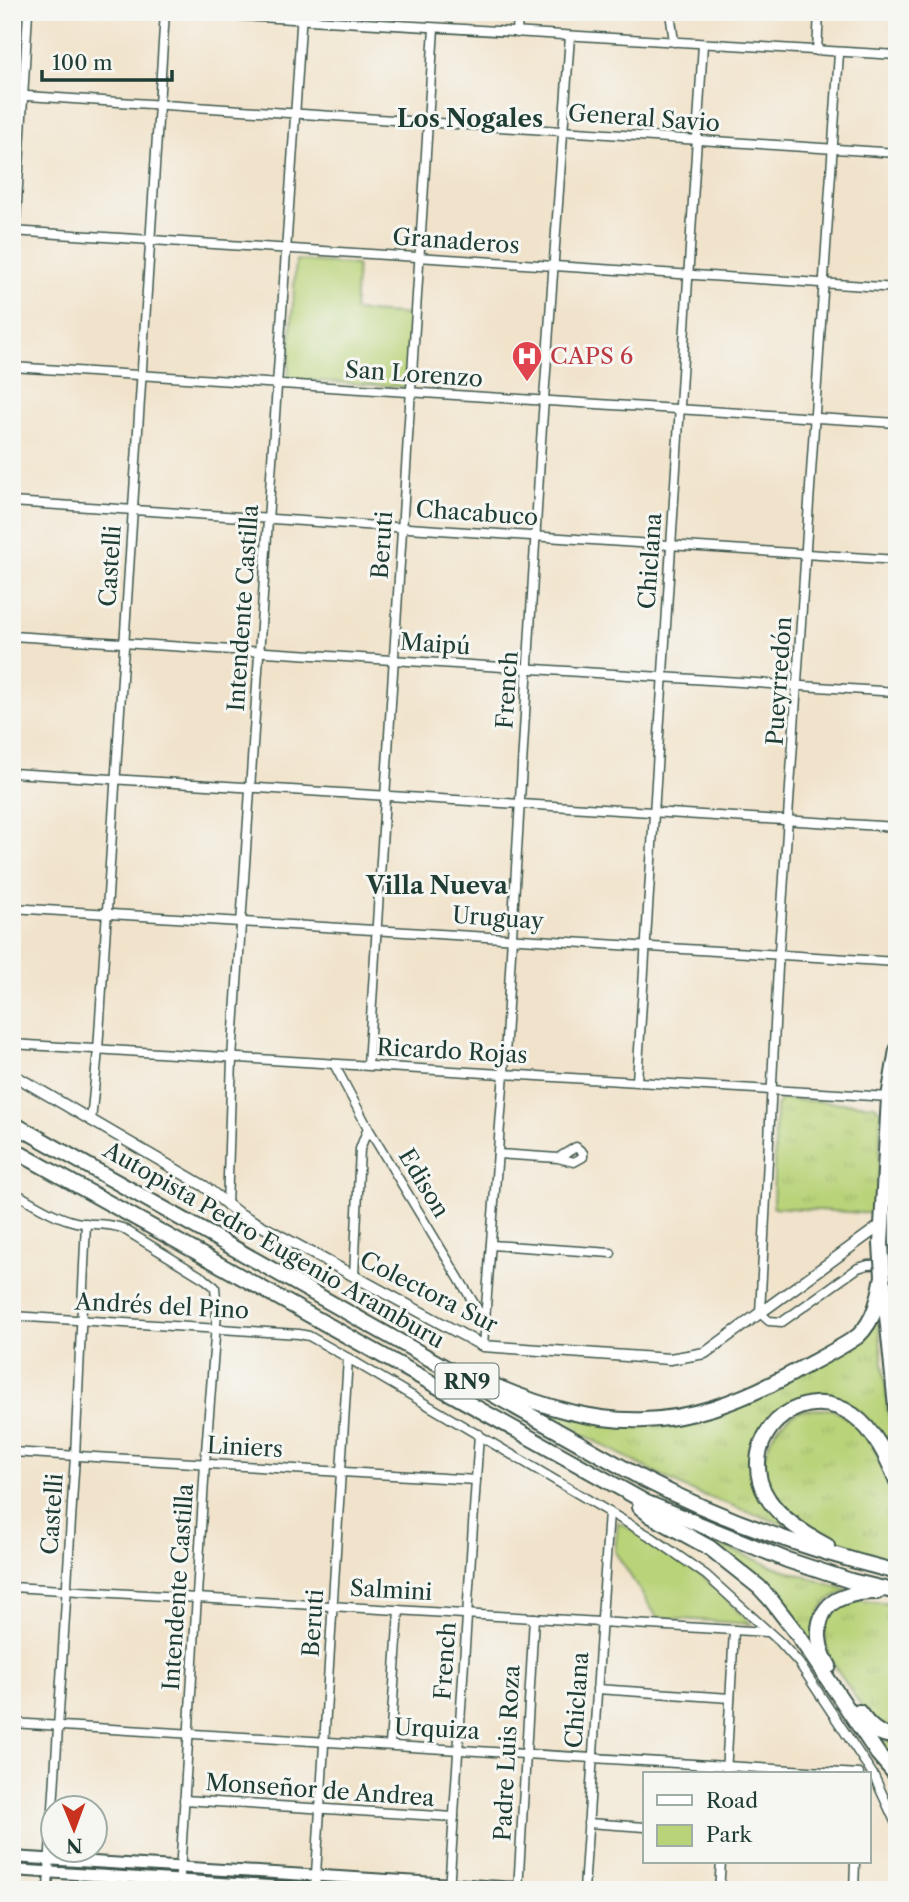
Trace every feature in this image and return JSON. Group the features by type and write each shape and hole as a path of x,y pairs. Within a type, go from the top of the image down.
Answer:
{"highway":[{"path":"897,1050 889,1097 881,1225 897,1252"},
{"name":"Autopista Pedro Eugenio Aramburu","path":"14,1124 669,1493 763,1531 897,1572"},
{"name":"Autopista Pedro Eugenio Aramburu","path":"12,1149 615,1486 681,1519 787,1560 893,1592"},
{"path":"12,1155 56,1172"},
{"path":"392,1339 540,1405 603,1419 625,1421 685,1416 733,1401 778,1381 852,1340 863,1331 871,1320 883,1282 897,1213"},
{"path":"883,1282 897,1417"},
{"path":"863,1563 811,1537 775,1507 760,1481 758,1458 762,1442 772,1424 794,1408 814,1404 835,1406 853,1415 870,1433 886,1456 897,1481"},
{"path":"615,1486 650,1515 710,1548 771,1600 798,1634 878,1754 897,1776"},
{"path":"893,1592 853,1594 834,1602 822,1616 818,1640 824,1659 865,1720 879,1733 889,1737 897,1736"}],"main road":[{"path":"12,1857 38,1858"},
{"path":"108,1863 449,1887 552,1890"},
{"path":"12,1870 180,1885 332,1890"}],"street":[{"path":"12,289 28,12"},
{"name":"Castelli","path":"91,1121 99,1050 165,12"},
{"path":"177,12 302,16 434,28 897,55"},
{"path":"517,33 518,12"},
{"path":"670,12 674,43"},
{"path":"817,51 819,12"},
{"name":"Intendente Castilla","path":"227,1206 232,1059 302,16"},
{"name":"Beruti","path":"368,1065 434,28"},
{"name":"French","path":"483,1346 504,1073 544,402 570,36"},
{"name":"Chiclana","path":"637,1081 703,44"},
{"name":"Pueyrredón","path":"760,1312 770,1089 839,52"},
{"name":"General Savio","path":"12,95 897,153"},
{"name":"Granaderos","path":"14,231 897,288"},
{"name":"San Lorenzo","path":"12,367 897,423"},
{"name":"Chacabuco","path":"12,502 897,561"},
{"name":"Maipú","path":"12,636 897,692"},
{"path":"12,773 897,827"},
{"name":"Uruguay","path":"12,908 897,962"},
{"name":"Ricardo Rojas","path":"12,1044 889,1097"},
{"name":"Edison","path":"334,1064 368,1128 484,1320"},
{"name":"Colectora Sur","path":"12,1074 204,1185 227,1206 483,1346 670,1359 691,1357 713,1349 881,1225"},
{"path":"354,1276 360,1149 368,1128"},
{"path":"498,1154 558,1158"},
{"path":"12,1191 54,1214 74,1222 86,1223"},
{"name":"Castelli","path":"54,1794 75,1456 86,1223"},
{"name":"Intendente Castilla","path":"86,1223 122,1228 205,1279 215,1287 217,1298 179,1867 180,1885"},
{"path":"491,1245 611,1253"},
{"path":"760,1312 769,1321 782,1322 858,1268 897,1264"},
{"name":"Andrés del Pino","path":"12,1316 309,1336 348,1358"},
{"path":"348,1358 609,1512 706,1575 799,1663 869,1772"},
{"name":"Beruti","path":"315,1889 348,1358"},
{"name":"French","path":"449,1887 479,1434"},
{"name":"Liniers","path":"12,1452 476,1480"},
{"name":"Chiclana","path":"584,1890 609,1512"},
{"name":"Salmini","path":"12,1587 768,1632"},
{"path":"390,1745 399,1610"},
{"name":"Padre Luis Roza","path":"518,1889 534,1618"},
{"path":"726,1770 734,1630"},
{"path":"597,1689 730,1698"},
{"name":"Urquiza","path":"12,1723 593,1757 726,1770 792,1772"},
{"path":"871,1775 897,1826"},
{"name":"Monseñor de Andrea","path":"184,1800 454,1818"},
{"path":"588,1823 643,1827"},
{"path":"48,1890 50,1864"},
{"path":"719,1890 721,1864"},
{"path":"854,1890 855,1864"}],"green space":[{"path":"296,260 357,265 354,311 410,315 405,387 288,379"},
{"path":"780,1099 875,1105 881,1112 877,1214 773,1207 776,1108"},
{"path":"878,1320 894,1460 867,1418 848,1404 839,1401 800,1400 783,1407 764,1426 755,1443 753,1460 788,1526 689,1490 522,1403 578,1418 720,1409"},
{"path":"832,1409 863,1428 891,1481 897,1504 897,1560 855,1548 812,1530 793,1517 777,1501 767,1483 764,1459 772,1436 778,1428 799,1411"},
{"path":"618,1522 652,1541 704,1577 751,1624 657,1617 615,1552"},
{"path":"710,1541 769,1565 847,1590 830,1600 819,1613 814,1631 815,1649 867,1731 880,1740 897,1742 897,1771 868,1735 781,1604 750,1573"},
{"path":"857,1600 897,1605 897,1732 885,1729 867,1715 827,1654 824,1626 833,1611"},
{"path":"55,1864 174,1873 171,1875 56,1868"},
{"path":"186,1873 305,1880 305,1881 186,1876"},
{"path":"324,1881 441,1890 323,1886 321,1883"}],"place":[{"name":"CAPS 6","path":"527,383"}],"district":[{"name":"Los Nogales","path":"470,118"},
{"name":"Villa Nueva","path":"437,885"}]}
